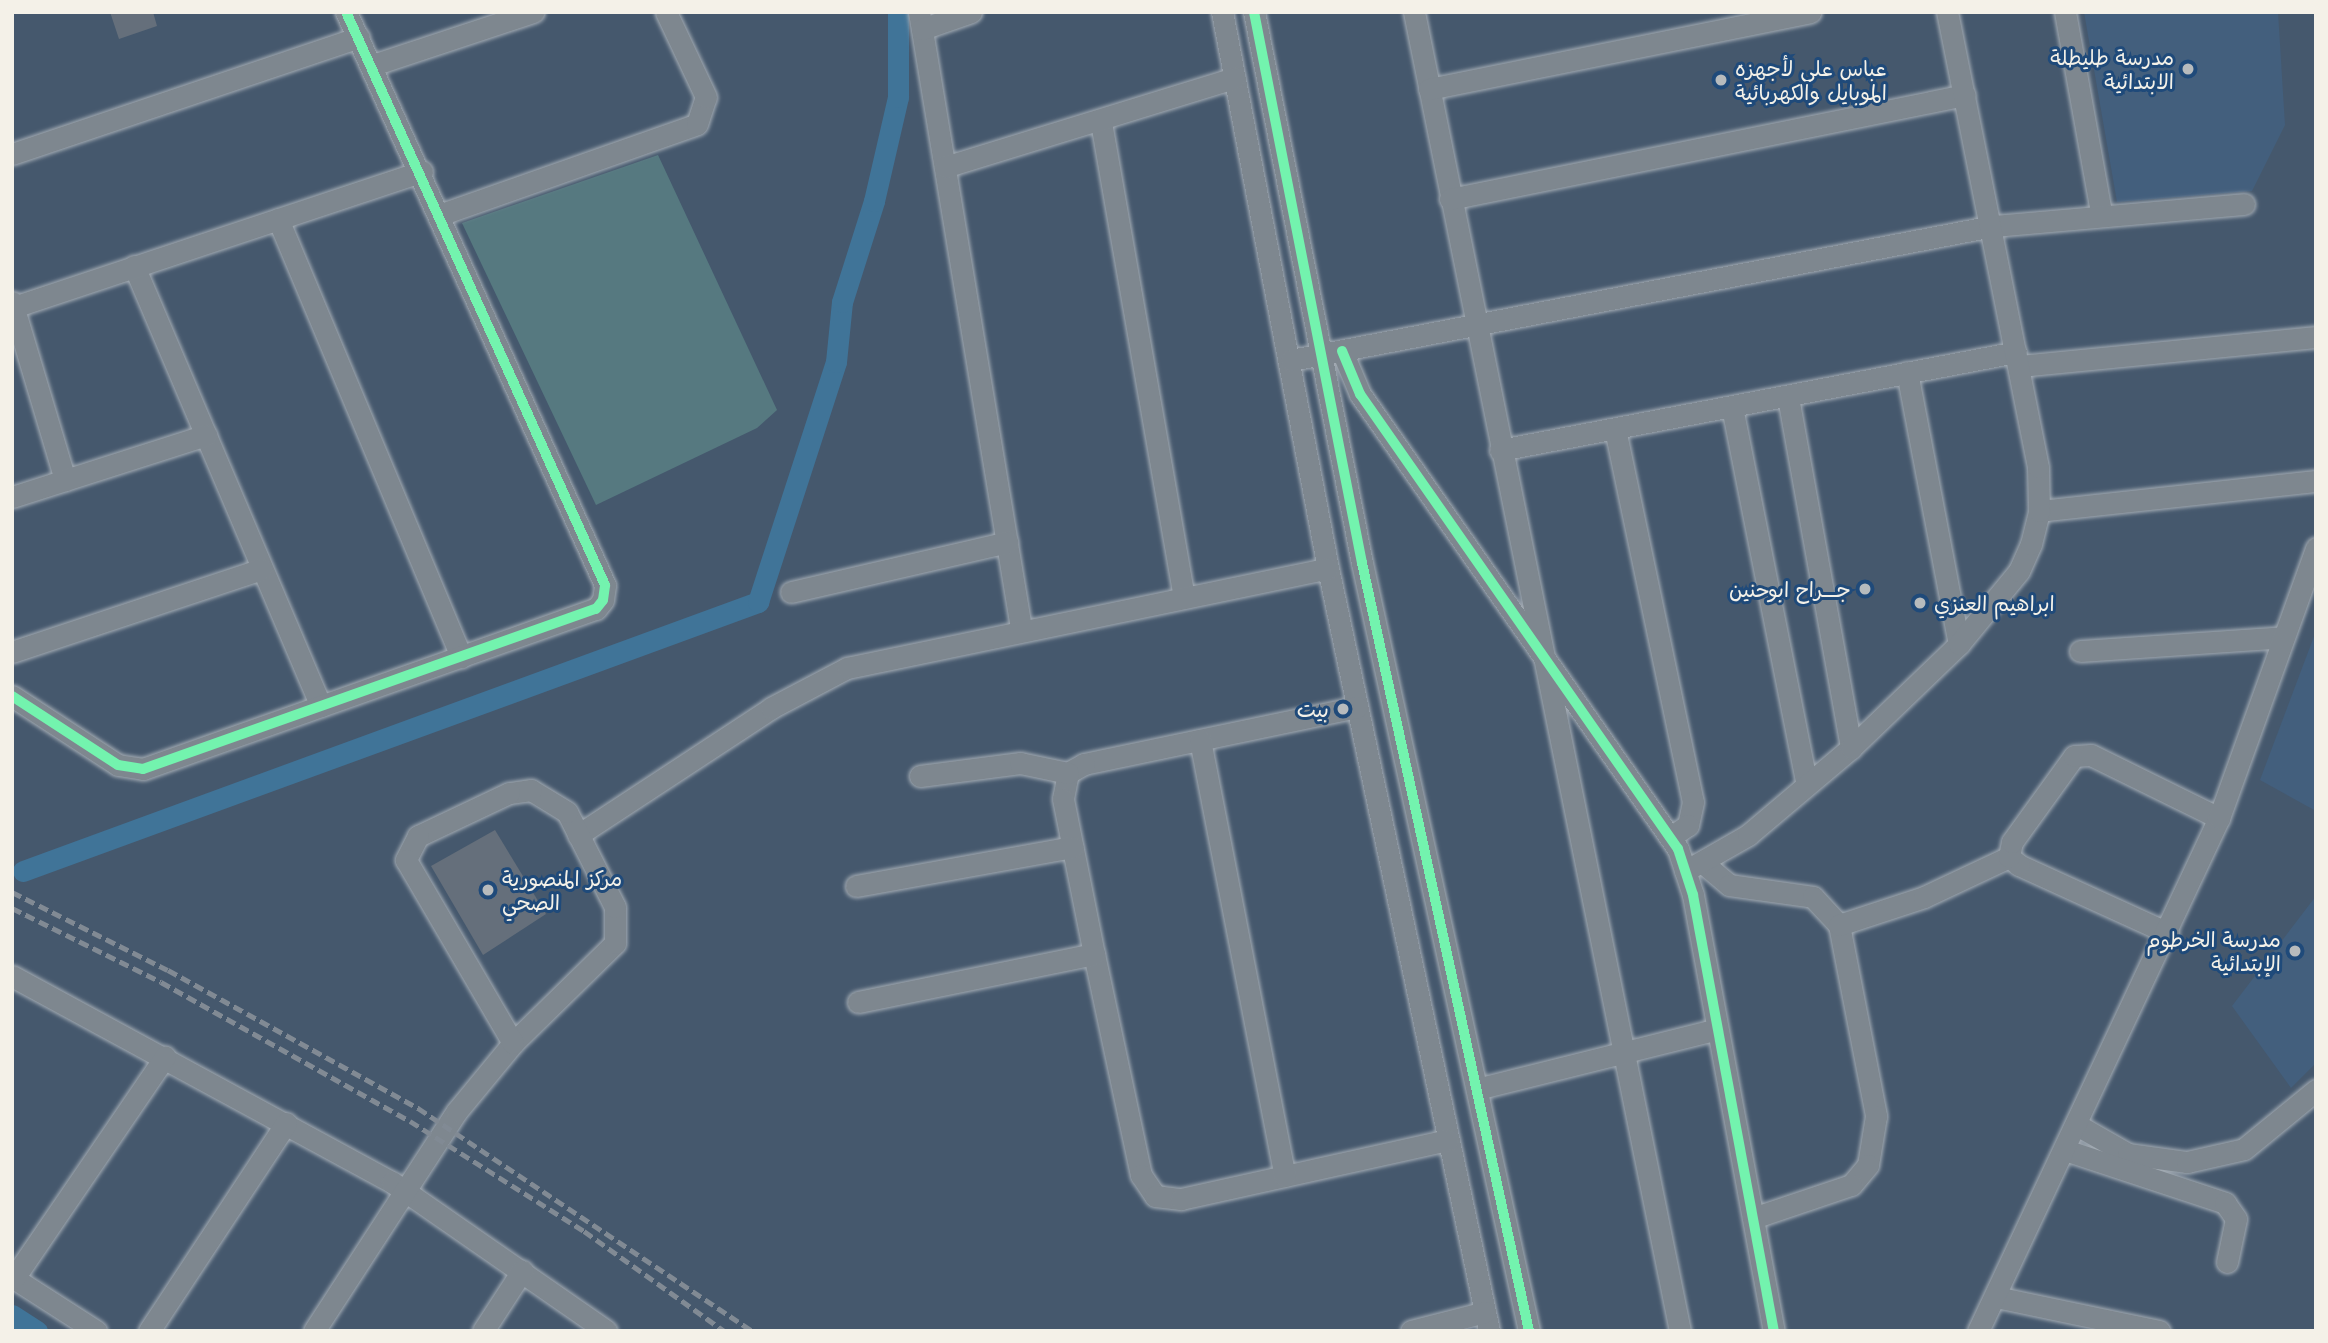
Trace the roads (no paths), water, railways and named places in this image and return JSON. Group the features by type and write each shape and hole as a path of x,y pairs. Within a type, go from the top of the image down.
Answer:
{"street":[{"path":"12,696 134,769 596,610 605,589 442,214 346,12"},
{"path":"373,65 533,12"},
{"path":"442,214 697,124 706,97 666,12"},
{"path":"971,12 920,21 1021,628"},
{"path":"1222,12 1291,360 1328,568 1487,1321 1411,1331"},
{"path":"1254,12 1333,352 1362,563 1529,1331"},
{"path":"1414,12 1475,327 1679,1331"},
{"path":"1429,89 1810,12"},
{"path":"1694,867 1807,785 1851,748 1959,644 2019,571 2039,511 2017,359 1993,226 1947,12"},
{"path":"2065,12 2101,212"},
{"path":"12,154 359,37"},
{"path":"945,167 1101,122 1235,78"},
{"path":"1450,199 1965,95"},
{"path":"1101,122 1183,594"},
{"path":"65,480 13,304 422,171"},
{"path":"1291,360 1993,226 2101,212 2244,204"},
{"path":"278,219 461,657"},
{"path":"134,266 321,706"},
{"path":"1500,450 1788,397 1907,372 2017,359 2316,337"},
{"path":"1333,352 1360,394 1489,572 1544,662 1694,867 1717,1029 1774,1331"},
{"path":"1907,372 1959,644"},
{"path":"1788,397 1851,748"},
{"path":"1732,407 1807,785"},
{"path":"1615,429 1693,802 1688,825 1672,836"},
{"path":"12,497 206,435"},
{"path":"2039,511 2316,481"},
{"path":"791,592 1007,542"},
{"path":"1978,1331 2168,933 2218,818 2316,548"},
{"path":"578,835 808,686 889,656 1183,594 1328,568"},
{"path":"12,652 262,569"},
{"path":"2299,590 2316,605"},
{"path":"2080,651 2284,637"},
{"path":"919,776 1020,763 1068,773 1200,740 1357,707"},
{"path":"1200,740 1284,1176"},
{"path":"2009,857 2012,842 2074,756 2091,755 2218,818"},
{"path":"1068,773 1062,785 1073,847 1146,1187 1168,1200 1448,1140"},
{"path":"314,1331 407,1192 457,1111 513,1043 610,950 618,934 615,907 560,804 520,790 424,832 407,853 410,873 513,1043"},
{"path":"856,886 1073,847"},
{"path":"1839,925 1924,897 2009,857"},
{"path":"2009,857 2168,933"},
{"path":"1694,867 1729,885 1813,897 1839,925 1876,1116 1868,1165 1851,1185 1753,1218"},
{"path":"858,1002 1094,954"},
{"path":"12,976 286,1123 407,1192 606,1331"},
{"path":"1477,1088 1717,1029"},
{"path":"96,1331 13,1278 165,1057"},
{"path":"2077,1125 2128,1154 2187,1162 2244,1149 2316,1090"},
{"path":"149,1331 286,1123"},
{"path":"2065,1150 2225,1203 2236,1219 2227,1262"},
{"path":"483,1331 522,1271"},
{"path":"1996,1297 2159,1331"}],"waterway":[{"path":"23,871 758,602 836,362 842,302 874,201 898,97 898,12"},
{"path":"12,1315 37,1331"}],"railway":[{"path":"12,892 168,970 418,1108 752,1331"},
{"path":"12,908 161,982 410,1121 584,1231 724,1331"}],"place":[{"name":"مدرسة طليطلة الابتدائية","path":"2188,69"},
{"name":"عباس علي لأجهزه الموبايل والكهربائية","path":"1721,80"},
{"name":"جـــراح ابوحنين","path":"1865,589"},
{"name":"ابراهيم العنزي","path":"1920,603"},
{"name":"بيت","path":"1343,709"},
{"name":"مركز المنصورية الصحي","path":"488,890"},
{"name":"مدرسة الخرطوم الإبتدائية","path":"2295,951"}]}
